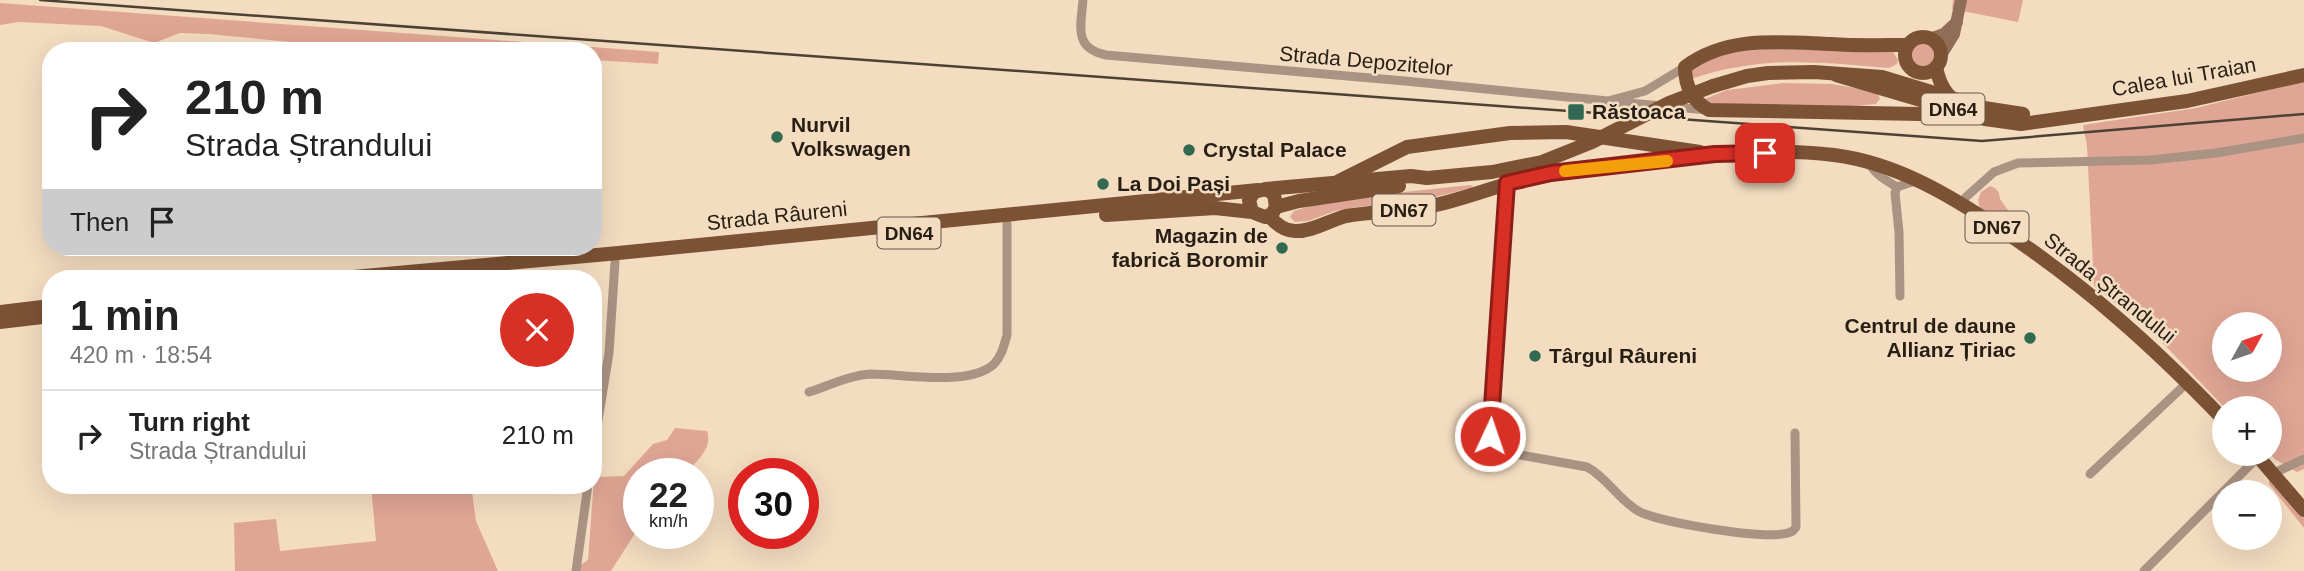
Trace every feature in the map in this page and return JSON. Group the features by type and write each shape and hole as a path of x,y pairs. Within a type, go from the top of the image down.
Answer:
{"main road":[{"path":"1939,61 1931,71 1919,73 1905,62 1904,53 1907,45 1915,38 1930,38 1938,45 1945,91 1955,101"},
{"path":"1907,45 1765,42 1743,44 1708,52 1685,67 1686,81 1692,97 1709,110 1971,115"},
{"path":"1883,113 1889,100 1884,83 1905,62"},
{"name":"Calea lui Traian","path":"1262,190 1339,181 1359,182 1411,176 1427,178 1492,172 1542,162 1592,142 1669,103 1730,80 1768,73 1814,72 1836,75 1884,83 2006,113 2071,115"},
{"name":"Calea lui Traian","path":"1884,83 1971,115 2021,124 2187,101 2304,75"},
{"name":"DN67","path":"1339,181 1413,145 1535,131 1611,137 1715,154"},
{"path":"1605,167 1612,163 1618,153 1616,143 1611,137"},
{"name":"Strada Ștrandului","path":"1273,211 1284,229 1300,231 1338,218 1440,204 1542,174 1715,154 1817,153 1868,162 1918,180 1961,204 2070,278 2126,323 2212,407"},
{"name":"Calea lui Traian","path":"1273,211 1299,201 1411,184 1427,178"},
{"path":"1252,212 1249,200 1262,190 1274,194 1273,211"},
{"name":"Strada Râureni","path":"602,255 1262,190"},
{"name":"Strada Râureni","path":"525,270 1007,223 1195,208 1252,212"},
{"name":"DN64","path":"1252,212 1261,217 1273,211"},
{"name":"Strada Râureni","path":"433,270 589,256"},
{"path":"0,312 42,308"},
{"path":"0,322 42,317"},
{"path":"2266,466 2304,510"}],"street":[{"name":"Strada Depozitelor","path":"1083,0 1080,36 1088,48 1105,55 1608,102 1645,91 1685,67"},
{"path":"1939,61 1951,41 1961,0"},
{"path":"1930,38 1944,34 1957,21"},
{"path":"1608,102 1709,110"},
{"path":"1961,204 1994,172 2018,163 2150,160 2216,153 2304,138"},
{"path":"1868,162 1883,180 1897,187 1918,180"},
{"path":"1493,443 1490,427 1507,183"},
{"path":"1897,187 1895,192 1900,296"},
{"path":"809,392 859,375 945,377 975,373 991,366 1003,351 1007,335 1007,223"},
{"path":"602,396 609,353 615,262 618,257 642,254 646,250"},
{"path":"580,257 588,260 610,258 615,262"},
{"path":"2090,474 2188,382"},
{"path":"1509,453 1587,467 1595,471 1629,505 1656,518 1720,530 1776,534 1787,533 1796,527 1795,433"},
{"path":"1500,440 1506,443 1509,453 1504,460 1498,461 1493,459 1489,449 1493,443 1500,440"},
{"path":"2273,474 2304,459"},
{"path":"2144,571 2245,466"},
{"path":"576,571 587,494"}],"shaded area":[{"path":"1953,0 2023,0 2018,22 1952,9"},
{"path":"0,3 525,42 291,42 180,33 151,42 101,26 19,22 0,25"},
{"path":"1922,43 1931,46 1934,55 1931,64 1922,67 1913,64 1910,55 1913,46"},
{"path":"602,48 659,52 658,64 602,61"},
{"path":"1751,48 1892,50 1898,60 1897,64 1889,68 1766,63 1717,71 1691,79 1690,71 1705,60"},
{"path":"2304,81 2304,469 2297,472 2282,463 2282,396 2213,396 2155,335 2094,286 2087,146 2083,125 2196,108"},
{"path":"1783,83 1832,84 1877,92 1880,99 1876,104 1831,108 1719,107 1702,100 1727,90"},
{"path":"1473,186 1471,188 1419,201 1356,207 1308,221 1295,222 1290,217 1294,211 1314,205 1367,196"},
{"path":"1990,186 1999,193 2000,199 2014,219 2020,237 1980,209 1978,200 1981,192"},
{"path":"675,428 707,431 708,444 700,458 640,458 653,444 667,440"},
{"path":"623,476 625,549 611,571 572,571 588,560 593,494 602,494 602,477"},
{"path":"372,494 472,494 476,521 498,571 235,571 234,523 276,519 280,551 376,541"},
{"path":"2282,494 2304,518 2304,528 2282,500"}],"railway":[{"path":"40,0 1982,141 2304,114"}],"slow traffic":[{"path":"1565,171 1667,161"}],"place":[{"name":"Răstoaca","path":"1576,112"},
{"name":"Nurvil Volkswagen","path":"777,137"},
{"name":"Crystal Palace","path":"1189,150"},
{"name":"La Doi Pași","path":"1103,184"},
{"name":"Magazin de fabrică Boromir","path":"1282,248"},
{"name":"Centrul de daune Allianz Țiriac","path":"2030,338"},
{"name":"Târgul Râureni","path":"1535,356"}],"route":[{"path":"1490,436 1507,183 1551,173 1715,154 1765,153"}]}
